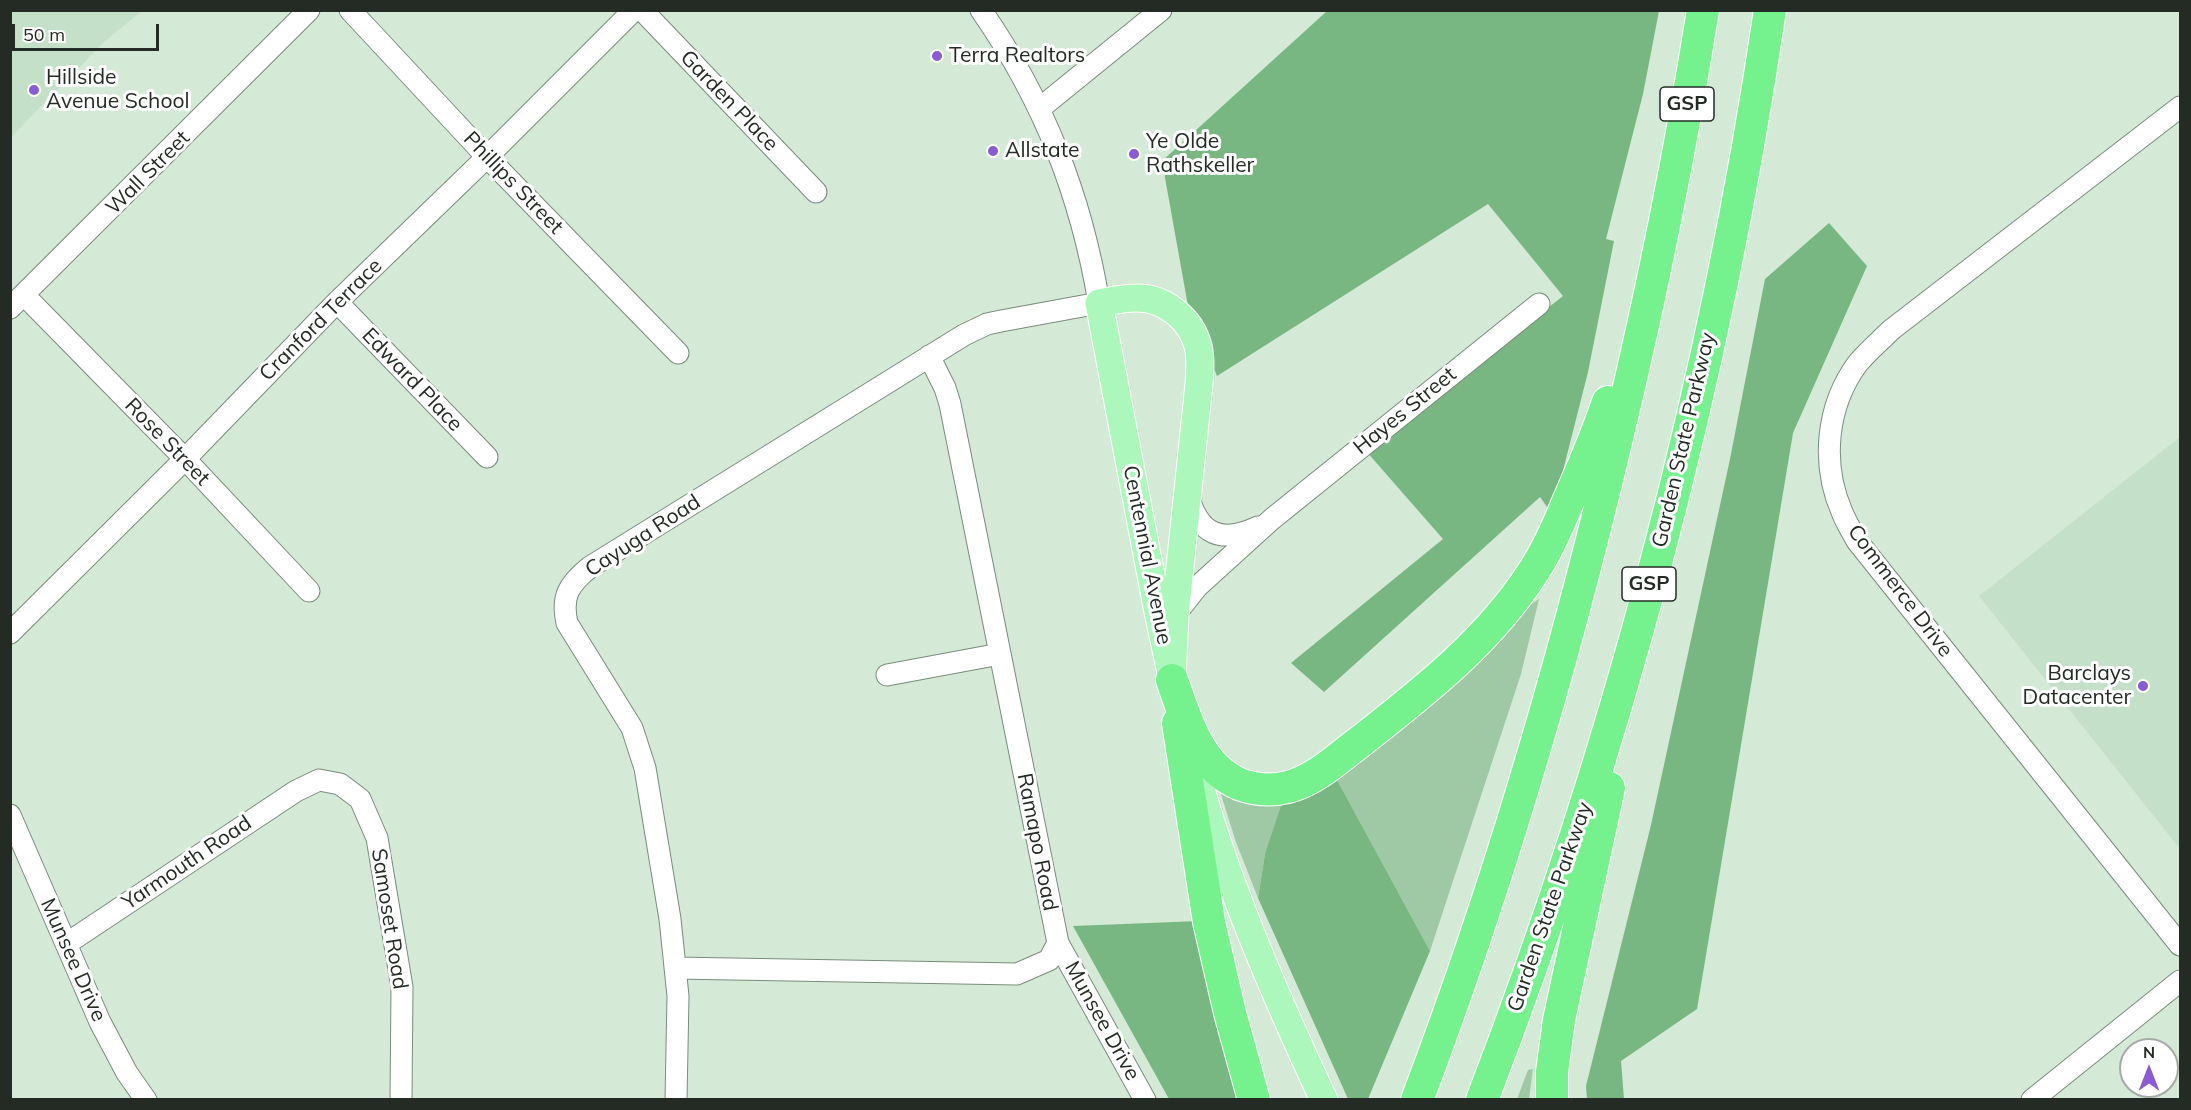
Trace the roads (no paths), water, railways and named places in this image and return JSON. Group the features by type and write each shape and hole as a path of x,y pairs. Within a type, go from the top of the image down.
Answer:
{"highway":[{"name":"GSP","path":"1417,1100 1470,955 1556,677 1608,478 1641,337 1670,196 1703,10"},
{"name":"Garden State Parkway","path":"1482,1100 1556,895 1599,761 1676,482 1724,269 1770,10"},
{"path":"1172,681 1190,729 1208,760 1217,770 1239,783 1262,790 1274,790 1302,782 1329,765 1412,701 1475,644 1507,608 1537,567 1581,473 1630,337 1670,196"},
{"path":"1542,1100 1676,482"},
{"path":"1172,681 1209,922 1230,1013 1254,1100"},
{"path":"1552,1100 1552,1072 1559,1020"}],"main road":[{"path":"1099,303 1138,297 1160,302 1178,313 1194,335 1199,356 1199,384 1176,615 1172,681"},
{"name":"Centennial Avenue","path":"1099,303 1172,681 1200,786 1222,854 1272,986 1324,1100"}],"street":[{"name":"Wall Street","path":"17,302 309,10"},
{"name":"Phillips Street","path":"350,10 487,157 678,353"},
{"name":"Cranford Terrace","path":"10,633 185,459 337,302 634,10"},
{"name":"Garden Place","path":"642,10 816,192"},
{"name":"Centennial Avenue","path":"981,10 1015,63 1039,109 1068,177 1092,261 1099,303"},
{"path":"1039,109 1161,10"},
{"name":"Commerce Drive","path":"2181,107 1891,330 1868,352 1849,377 1836,405 1829,452 1835,493 1842,513 1857,541 2181,945"},
{"name":"Rose Street","path":"17,302 185,459 309,591"},
{"name":"Edward Place","path":"337,302 487,457"},
{"name":"Cayuga Road","path":"676,1100 678,996 670,919 645,768 632,728 567,623 564,608 567,593 577,578 590,567 964,335 987,324 1099,303"},
{"name":"Hayes Street","path":"1176,615 1193,591 1272,519 1539,304"},
{"name":"Ramapo Road","path":"929,356 945,388 950,404 1058,943"},
{"name":"Hayes Street","path":"1187,495 1200,524 1216,534 1237,534 1272,519"},
{"path":"887,675 1000,654"},
{"name":"Samoset Road","path":"310,784 319,780 340,784 360,799 376,838 402,987 401,1100"},
{"name":"Yarmouth Road","path":"66,944 296,790 310,784"},
{"name":"Munsee Drive","path":"10,815 100,1022 127,1073 147,1100"},
{"path":"675,968 1017,974 1049,960 1058,943"},
{"name":"Munsee Drive","path":"1058,943 1145,1100"},
{"path":"2032,1100 2181,981"}],"place":[{"name":"Terra Realtors","path":"937,56"},
{"name":"Hillside Avenue School","path":"34,90"},
{"name":"Allstate","path":"993,151"},
{"name":"Ye Olde Rathskeller","path":"1134,154"},
{"name":"Barclays Datacenter","path":"2143,686"}]}
